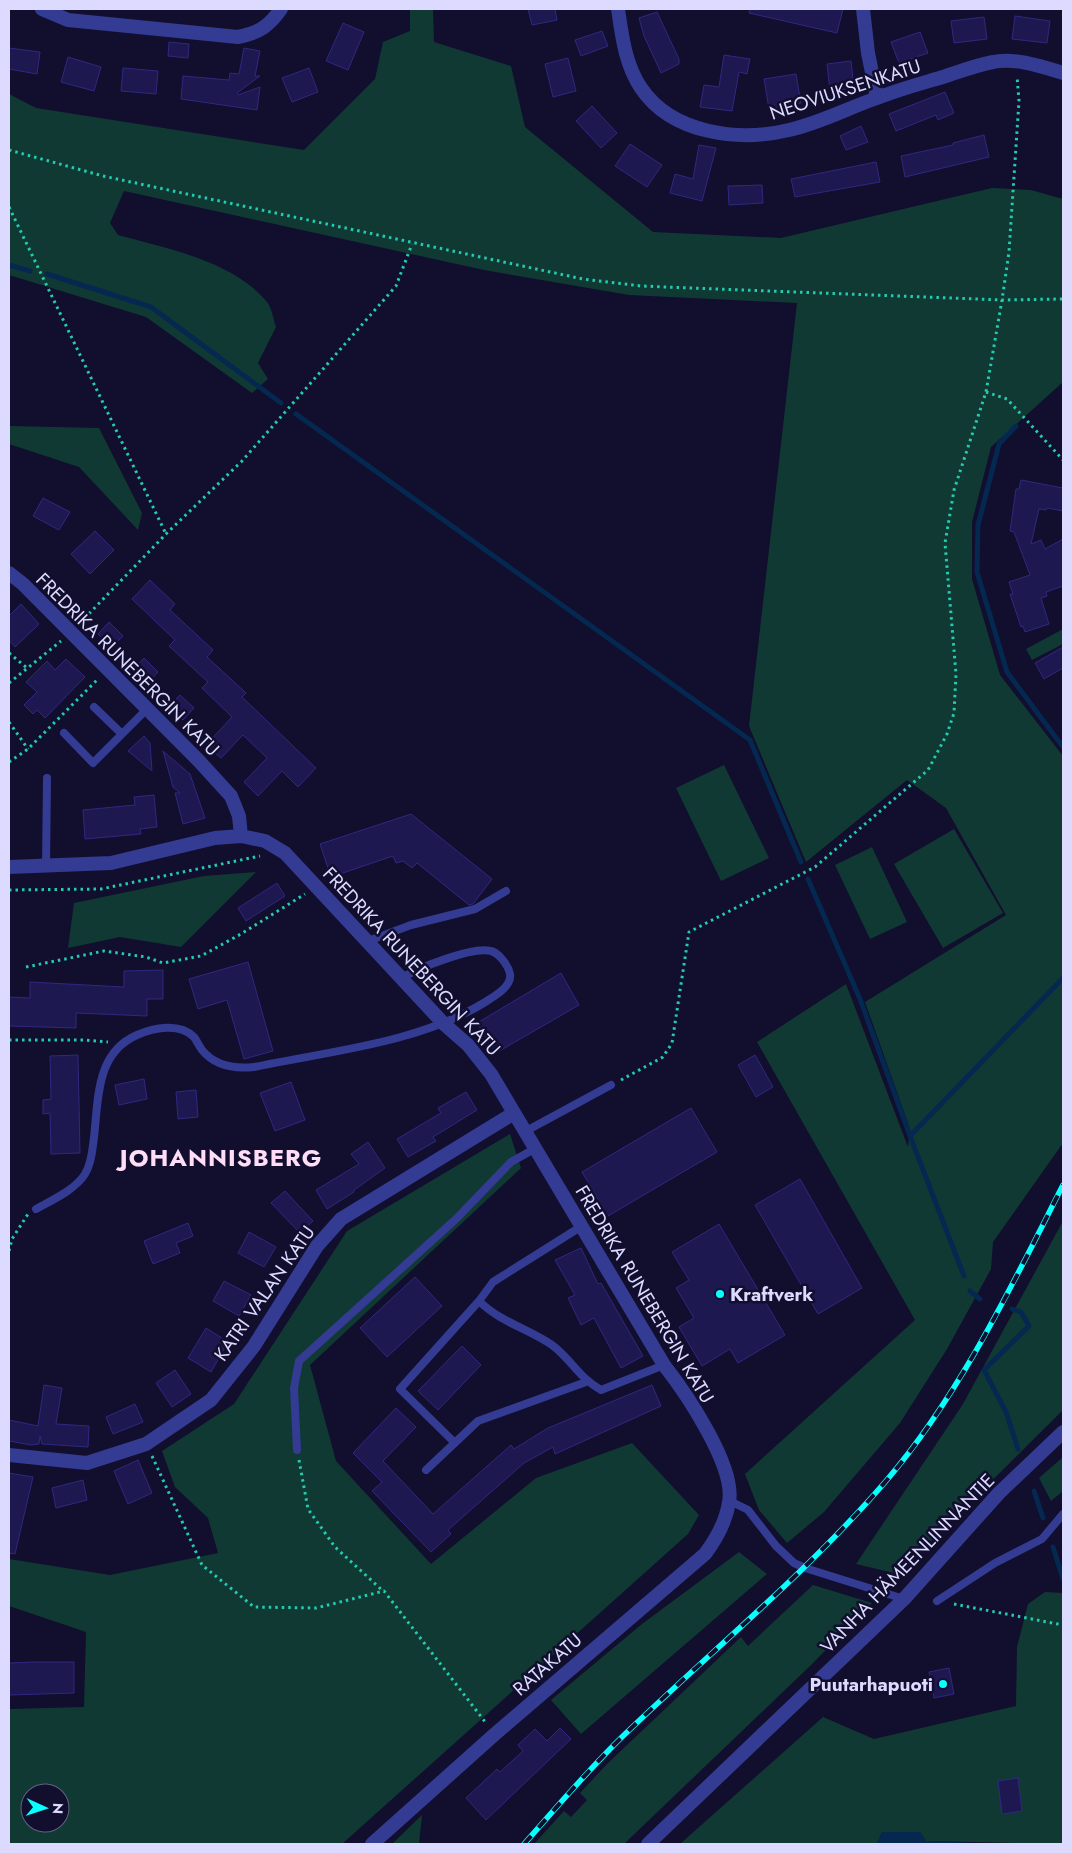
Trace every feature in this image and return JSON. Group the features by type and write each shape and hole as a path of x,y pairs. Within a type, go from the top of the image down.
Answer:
{"street":[{"path":"42,9 68,20 238,37 256,33 270,24 281,9"},
{"name":"NEOVIUKSENKATU","path":"618,9 622,41 631,68 641,88 667,114 688,125 711,132 734,135 788,130 825,119 877,98 995,61 1041,66 1063,73"},
{"path":"863,9 868,53 877,98"},
{"name":"FREDRIKA RUNEBERGIN KATU","path":"9,573 23,584 199,761 231,796 239,816 241,836 265,841 285,853 444,1024 468,1045 491,1074 664,1365 680,1386 714,1445 728,1475 730,1501"},
{"path":"9,868 111,863 215,838 241,836"},
{"name":"KATRI VALAN KATU","path":"9,1455 87,1463 146,1444 211,1400 254,1346 317,1246 341,1219 514,1112"},
{"name":"VANHA HÄMEENLINNANTIE","path":"648,1844 904,1599 999,1494 1063,1432"},
{"name":"RATAKATU","path":"372,1844 495,1734 704,1554 720,1533 730,1501"}],"lane":[{"path":"94,707 122,734"},
{"path":"64,733 93,763 147,709"},
{"path":"46,867 47,778"},
{"path":"368,941 411,925 475,910 506,891"},
{"path":"36,1209 63,1194 85,1175 92,1150 102,1071 114,1050 123,1043 153,1030 174,1028 186,1031 195,1038 202,1050 213,1060 224,1065 240,1068 395,1038 444,1024 462,1016 501,992 509,980 510,973 500,956 492,951 480,950 437,962 402,978"},
{"path":"526,1131 611,1085"},
{"path":"297,1450 294,1388 299,1361 456,1219 511,1162 536,1148"},
{"path":"455,1443 400,1389 480,1301 493,1282 582,1226"},
{"path":"480,1301 488,1310 553,1346 586,1382 601,1390 664,1365"},
{"path":"426,1470 478,1421 586,1382"},
{"path":"730,1501 748,1510 776,1546 794,1563 904,1599"},
{"path":"937,1601 995,1564 1042,1539 1063,1514"}],"path":[{"path":"611,1085 663,1057 672,1043 689,932 815,867 928,770 938,753 954,713 955,652 945,543 954,490 986,392 1002,300 1009,252 1019,101 1017,63"},
{"path":"9,150 103,176 412,244 582,279 641,286 1002,300 1063,300"},
{"path":"9,207 166,534"},
{"path":"9,683 70,633 166,534 242,461 396,286 412,244"},
{"path":"986,392 1007,400 1063,460"},
{"path":"9,653 27,668"},
{"path":"9,762 28,749 107,670"},
{"path":"9,722 28,749"},
{"path":"9,890 107,888 262,856"},
{"path":"26,967 104,951 146,957 163,963 201,956 242,934 308,892 302,886"},
{"path":"9,1040 83,1040 123,1043"},
{"path":"9,1250 12,1239 26,1216 36,1209"},
{"path":"146,1444 202,1566 254,1607 316,1608 384,1591"},
{"path":"297,1450 308,1509 335,1547 384,1591 495,1734"},
{"path":"937,1601 1063,1625"}],"green space":[{"path":"410,9 433,9 434,42 511,66 525,127 653,232 781,238 992,188 1031,190 1063,199 1063,382 991,447 972,522 972,579 1000,675 1063,756 1063,1143 993,1242 991,1269 947,1349 900,1423 824,1512 787,1543 759,1510 745,1474 915,1320 757,1042 846,984 908,1147 910,1129 865,1002 1006,915 946,808 907,780 806,862 749,726 797,303 629,295 484,270 124,191 110,223 118,235 177,251 218,266 253,288 269,304 276,327 258,363 268,379 252,393 146,317 9,275 9,94 36,108 304,150 375,79 383,42 410,31"},
{"path":"9,426 99,428 142,513 138,530 79,467 9,444"},
{"path":"1063,629 1063,644 1032,660 1026,649"},
{"path":"724,765 769,858 721,881 676,788"},
{"path":"954,829 1003,913 943,948 894,864"},
{"path":"872,847 907,922 870,939 835,865"},
{"path":"256,872 181,947 120,937 68,948 74,903 204,876"},
{"path":"510,1134 521,1168 310,1365 336,1461 431,1564 536,1478 632,1443 699,1515 688,1534 342,1844 9,1844 9,1709 84,1707 86,1632 9,1606 9,1559 110,1575 218,1553 208,1518 175,1487 162,1451 234,1404 347,1231"},
{"path":"1063,1221 1063,1410 898,1574 856,1564 963,1404"},
{"path":"1063,1457 1063,1491 1051,1501 1039,1478"},
{"path":"739,1552 767,1574 581,1734 551,1700 642,1624"},
{"path":"813,1585 872,1603 810,1666 624,1844 534,1844 564,1811 571,1817 587,1800 580,1793 608,1763 741,1637 748,1646"},
{"path":"1045,1592 1063,1593 1063,1844 926,1841 920,1832 882,1832 877,1844 680,1844 823,1717 874,1739 1016,1706 1017,1647 1028,1604"},
{"path":"422,1815 419,1844 392,1844"}],"water":[{"path":"882,1832 920,1832 926,1841 998,1844 877,1844"}],"building":[{"path":"528,9 555,9 557,20 532,25"},
{"path":"750,9 843,9 837,33 749,13"},
{"path":"657,12 679,59 679,64 661,73 644,36 639,18"},
{"path":"1015,16 1050,21 1047,43 1012,39"},
{"path":"984,17 987,39 954,43 951,21"},
{"path":"343,23 364,32 348,70 326,61"},
{"path":"602,31 608,46 581,56 575,40"},
{"path":"920,32 928,53 899,63 891,42"},
{"path":"169,42 189,44 188,58 168,56"},
{"path":"9,48 40,52 37,74 9,69"},
{"path":"244,48 260,51 255,76 260,76 237,93 238,95 260,87 257,110 181,99 183,76 229,80 230,73 239,74"},
{"path":"724,55 750,59 747,74 739,72 732,111 700,107 704,85 719,87"},
{"path":"68,57 101,67 94,91 61,82"},
{"path":"568,58 576,91 553,97 545,64"},
{"path":"851,61 854,88 830,91 827,64"},
{"path":"123,68 158,71 156,94 121,91"},
{"path":"309,68 318,92 292,102 282,78"},
{"path":"796,74 801,103 769,109 764,79"},
{"path":"945,92 954,113 938,120 936,115 896,131 889,114"},
{"path":"592,106 617,133 601,148 576,121"},
{"path":"861,126 868,142 846,150 840,136"},
{"path":"984,135 989,157 905,177 901,156 953,145 953,143"},
{"path":"630,144 662,165 647,187 615,166"},
{"path":"699,145 716,148 702,201 670,193 675,174 693,179"},
{"path":"876,162 880,182 795,197 791,179"},
{"path":"762,185 763,203 729,205 728,186"},
{"path":"1021,480 1063,488 1063,511 1047,508 1046,510 1039,509 1031,544 1041,540 1045,549 1063,539 1063,586 1046,592 1047,596 1041,598 1049,624 1025,632 1023,626 1021,627 1010,594 1013,594 1009,582 1030,575 1014,532 1010,531 1016,489 1019,489"},
{"path":"43,498 70,512 59,530 33,516"},
{"path":"95,531 114,550 90,574 71,554"},
{"path":"150,580 175,604 170,610 213,650 207,657 246,693 242,697 316,768 298,787 282,771 258,796 244,782 267,758 243,735 221,758 206,745 232,717 202,688 208,682 169,646 175,640 132,599"},
{"path":"21,604 39,624 15,647 9,640 9,616"},
{"path":"109,622 123,636 112,647 98,634"},
{"path":"1063,647 1063,668 1044,679 1035,663"},
{"path":"144,658 158,672 147,684 133,670"},
{"path":"66,659 85,677 45,718 37,710 33,714 24,705 37,692 26,682 47,661 55,670"},
{"path":"180,695 194,708 183,720 169,706"},
{"path":"144,736 150,743 152,771 128,751"},
{"path":"163,751 190,774 205,818 183,824 175,793 180,793 173,787"},
{"path":"154,795 157,827 140,829 141,834 85,839 83,810 135,805 134,797"},
{"path":"411,814 492,879 473,904 469,905 417,863 412,868 403,861 396,863 393,856 331,877 320,844"},
{"path":"277,883 285,896 246,921 238,908"},
{"path":"248,962 273,1051 244,1059 227,1000 198,1009 189,979"},
{"path":"163,970 163,999 147,999 147,1016 76,1013 76,1028 9,1026 9,997 30,998 30,982 124,987 124,971"},
{"path":"561,973 579,1005 496,1053 477,1023"},
{"path":"78,1055 80,1153 51,1154 50,1113 43,1114 43,1100 51,1099 50,1056"},
{"path":"755,1055 773,1087 756,1097 738,1065"},
{"path":"144,1079 147,1099 119,1105 115,1085"},
{"path":"291,1082 305,1120 275,1131 260,1093"},
{"path":"196,1090 198,1117 178,1119 176,1092"},
{"path":"466,1092 477,1110 433,1137 436,1141 408,1157 397,1139 441,1113 438,1108"},
{"path":"691,1108 717,1152 608,1216 582,1172"},
{"path":"368,1142 385,1168 354,1190 354,1192 327,1209 316,1190 359,1164 351,1154"},
{"path":"800,1179 862,1288 818,1314 755,1205"},
{"path":"285,1191 313,1221 300,1233 271,1203"},
{"path":"188,1223 193,1236 176,1243 180,1253 153,1264 144,1241"},
{"name":"Kraftverk","path":"719,1224 785,1335 738,1363 730,1349 702,1366 679,1327 694,1318 676,1288 689,1280 672,1252"},
{"path":"249,1232 276,1247 264,1267 238,1253"},
{"path":"581,1248 598,1284 601,1283 643,1356 621,1368 594,1318 581,1325 568,1298 575,1295 555,1260"},
{"path":"415,1277 442,1306 387,1357 360,1328"},
{"path":"224,1281 251,1295 239,1316 213,1301"},
{"path":"206,1328 228,1342 211,1372 188,1358"},
{"path":"462,1346 481,1365 438,1410 418,1391"},
{"path":"175,1370 191,1394 172,1407 156,1383"},
{"path":"44,1385 62,1388 56,1424 89,1426 88,1447 42,1444 40,1436 39,1444 31,1445 9,1441 9,1420 38,1426"},
{"path":"652,1385 661,1406 555,1454 553,1447 524,1463 448,1530 451,1534 431,1552 372,1491 382,1482 353,1453 396,1408 416,1427 383,1461 433,1514 511,1445 514,1449 548,1428"},
{"path":"135,1404 143,1422 113,1434 106,1417"},
{"path":"138,1460 152,1493 128,1504 114,1471"},
{"path":"9,1473 33,1477 15,1554 9,1553"},
{"path":"83,1480 87,1500 56,1508 52,1488"},
{"path":"74,1662 74,1693 9,1695 9,1663"},
{"path":"949,1668 954,1694 934,1698 929,1672"},
{"path":"560,1728 571,1739 486,1820 466,1798 497,1769 500,1772 523,1751 518,1745 535,1729 547,1741"},
{"path":"1018,1778 1022,1811 1002,1814 998,1781"}],"waterway":[{"path":"9,265 30,271"},
{"path":"47,274 151,307 281,403"},
{"path":"296,414 750,740 801,862"},
{"path":"1016,426 999,444 978,525 977,572 1007,672 1063,747"},
{"path":"808,879 860,999 964,1276"},
{"path":"910,1136 1063,978"},
{"path":"970,1291 980,1299"},
{"path":"1012,1309 1021,1312 1029,1326 984,1370 1006,1412 1018,1449"},
{"path":"1034,1491 1043,1518"},
{"path":"1053,1547 1063,1579"}],"railway":[{"path":"524,1844 610,1749 824,1548 886,1481 913,1447 961,1376 1004,1300 1063,1185"}],"place":[{"name":"Kraftverk","path":"720,1294"},
{"name":"Puutarhapuoti","path":"943,1684"}],"district":[{"name":"JOHANNISBERG","path":"221,1158"}]}
